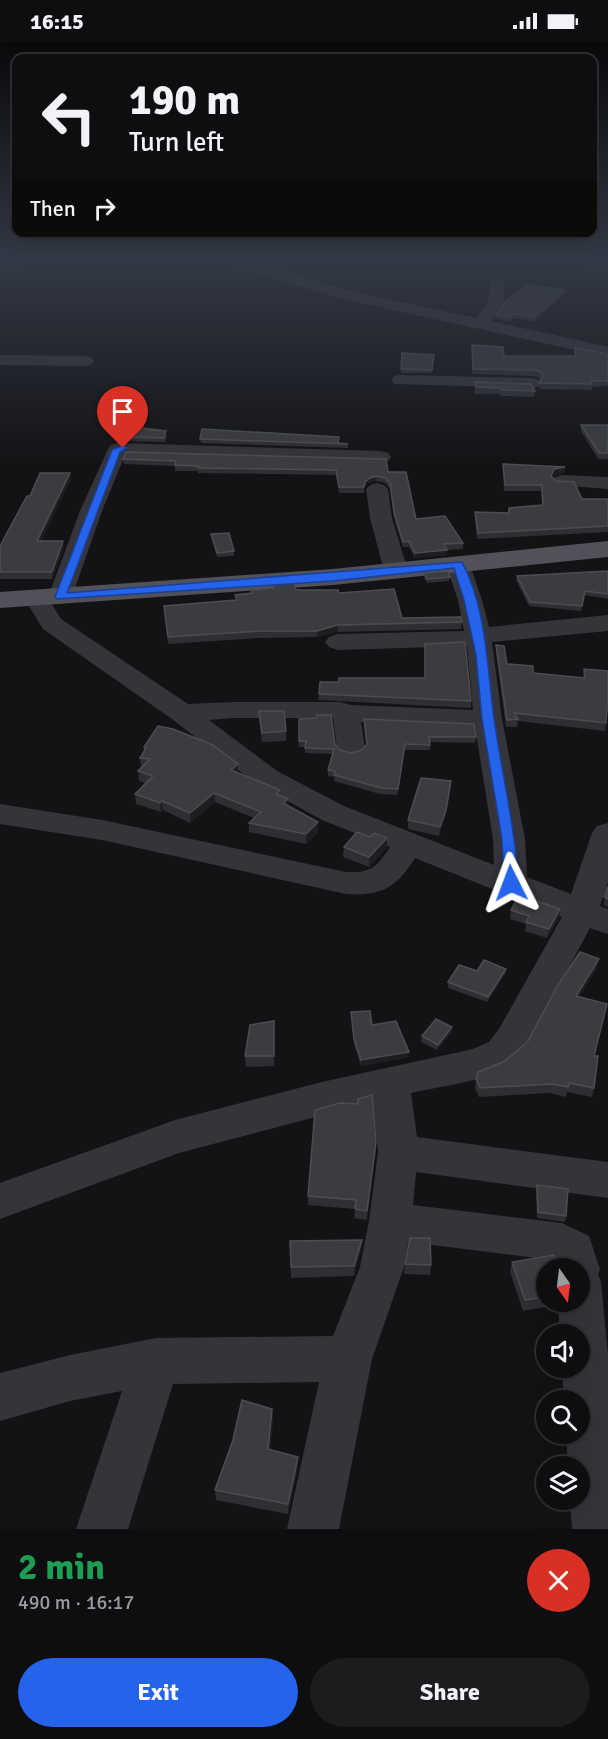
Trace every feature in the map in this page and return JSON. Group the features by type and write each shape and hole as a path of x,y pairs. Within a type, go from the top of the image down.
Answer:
{"main road":[{"path":"0,600 396,571 608,549"}],"street":[{"path":"486,325 608,352"},
{"path":"400,380 534,388 521,357 520,333"},
{"path":"0,360 41,353 85,361"},
{"path":"381,457 118,449 91,511 48,597 52,624 182,712 266,777 333,813 595,916"},
{"path":"562,481 608,483"},
{"path":"377,489 381,518 396,571"},
{"path":"458,565 482,655 488,719 509,839 511,883"},
{"path":"338,642 478,637 608,623"},
{"path":"182,712 330,708 346,712 488,719"},
{"path":"346,712 351,748"},
{"path":"0,814 102,830 364,885 376,883 386,877 408,844"},
{"path":"0,1201 175,1137 480,1062 502,1052 595,916 608,833"},
{"path":"313,1529 348,1359 382,1267 390,1221 398,1152 390,1083"},
{"path":"398,1152 608,1180"},
{"path":"390,1221 562,1242 574,1250 576,1258"},
{"path":"581,1312 598,1529"},
{"path":"0,1397 70,1378 156,1361 348,1359"},
{"path":"102,1529 156,1361"}],"building":[{"path":"472,345 503,347 504,356 575,356 575,348 608,354 608,381 591,381 592,384 539,383 543,376 539,371 473,369"},
{"path":"402,353 434,355 432,370 401,369"},
{"path":"475,382 531,384 535,391 476,387"},
{"path":"581,425 608,425 608,453 599,453"},
{"path":"132,427 166,431 164,438 127,437"},
{"path":"202,429 339,437 338,443 348,444 200,439"},
{"path":"126,452 386,459 388,472 406,472 416,519 445,516 463,543 444,544 447,550 415,553 409,541 403,542 394,512 390,483 385,478 377,476 370,478 365,482 364,487 339,487 336,470 198,468 198,466 175,465 176,461 123,459"},
{"path":"503,464 565,467 554,469 551,476 556,481 574,482 582,499 608,499 608,526 478,533 475,512 509,513 509,508 543,505 542,485 505,485"},
{"path":"40,473 70,473 37,541 63,541 52,572 0,572 0,546 27,496 30,496"},
{"path":"229,533 234,551 217,553 211,534"},
{"path":"448,571 450,577 427,579 425,573"},
{"path":"608,571 608,594 585,591 582,606 530,602 517,576"},
{"path":"294,583 296,590 338,590 339,593 394,589 402,618 461,617 462,622 338,625 317,631 259,631 168,637 164,606 237,600 235,595 252,593 251,590"},
{"path":"465,642 471,701 319,694 320,682 339,682 339,678 425,678 425,644"},
{"path":"496,645 504,646 507,664 533,666 533,673 585,678 584,669 608,671 606,723 514,713 518,719 507,720"},
{"path":"259,711 284,711 286,731 262,733"},
{"path":"317,715 331,715 335,744 340,750 351,753 362,750 367,744 364,719 474,724 476,737 429,737 430,745 405,744 398,789 381,788 334,775 335,771 328,770 334,749 305,748 306,741 299,741 299,719 316,718"},
{"path":"158,726 173,729 213,745 238,764 231,770 280,790 276,794 288,799 283,803 318,822 306,834 249,823 261,812 214,793 190,813 162,801 160,803 135,794 153,776 138,771 150,759 140,758 146,748 144,747"},
{"path":"421,778 451,781 446,810 440,827 408,820"},
{"path":"357,832 370,837 374,833 387,838 369,857 344,847"},
{"path":"608,886 608,899 604,897"},
{"path":"519,895 560,909 549,929 526,922 529,916 511,910"},
{"path":"580,952 599,959 576,996 607,1004 594,1056 598,1056 594,1088 569,1083 568,1087 551,1084 480,1088 476,1079 478,1072 505,1061 528,1041 558,985"},
{"path":"484,960 506,969 488,997 448,982 459,965 477,971"},
{"path":"370,1011 372,1025 396,1021 409,1052 361,1060 354,1039 351,1012"},
{"path":"436,1019 452,1027 438,1045 422,1036"},
{"path":"274,1021 274,1056 245,1056 250,1025"},
{"path":"372,1095 376,1142 367,1211 355,1209 356,1200 308,1196 315,1110 340,1103 358,1104 358,1099"},
{"path":"537,1185 568,1189 566,1216 538,1212"},
{"path":"410,1238 430,1238 431,1265 405,1264"},
{"path":"362,1240 354,1266 291,1267 290,1241"},
{"path":"554,1255 555,1258 536,1258"},
{"path":"536,1258 536,1298 525,1300 512,1262"},
{"path":"242,1400 272,1409 268,1449 298,1457 288,1504 215,1490 233,1440"}],"route":[{"path":"123,448 116,450 60,597 333,577 458,565 470,600 482,655 488,719 509,839 511,883"}]}
